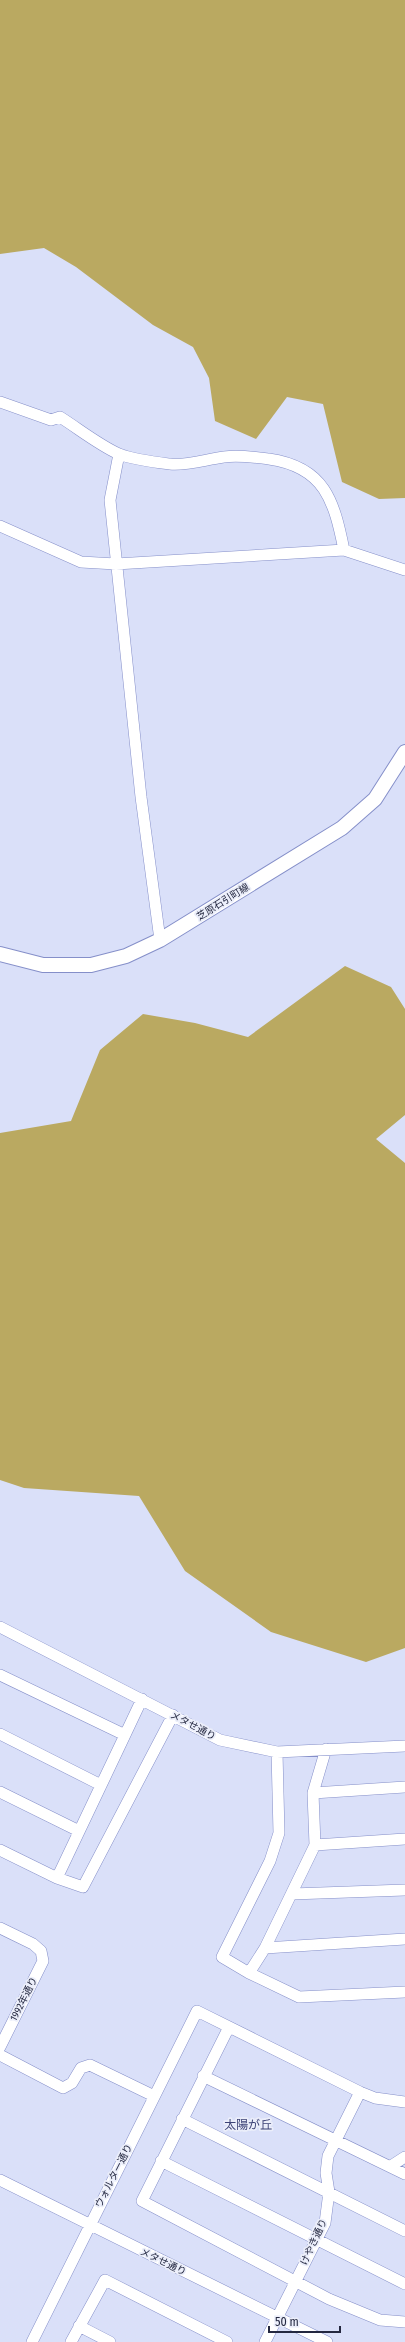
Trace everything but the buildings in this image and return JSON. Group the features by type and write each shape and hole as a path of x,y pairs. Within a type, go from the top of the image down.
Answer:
{"main road":[{"name":"芝原石引町線","path":"0,954 43,965 91,964 126,956 160,940 342,828 375,799 405,752"}],"street":[{"path":"0,402 51,420 60,417 119,454 172,464 243,456 283,461 301,468 316,478 328,496 337,515 344,550"},
{"path":"119,454 110,500 141,797 160,940"},
{"path":"0,526 81,562 116,564 344,550 405,570"},
{"name":"メタせ通り","path":"0,1627 220,1740 277,1752 405,1746"},
{"path":"0,1675 125,1735"},
{"path":"57,1878 142,1699"},
{"path":"0,1850 57,1878 83,1887 173,1715"},
{"path":"0,1734 101,1785"},
{"path":"250,1973 265,1948 315,1845 313,1793 326,1749"},
{"path":"277,1752 278,1833 270,1861 222,1957 250,1973 299,1997 405,1992"},
{"path":"313,1793 405,1787"},
{"path":"0,1792 79,1831"},
{"path":"315,1845 405,1840"},
{"path":"292,1894 405,1890"},
{"name":"1992年通り","path":"0,1928 41,1951 43,1961 0,2046"},
{"path":"265,1948 405,1939"},
{"name":"ウォルター通り","path":"32,2342 197,2011 229,2027"},
{"path":"405,2102 375,2098 360,2092 229,2027 203,2076 142,2201 329,2299 380,2320 405,2322"},
{"path":"0,2054 63,2088 72,2083 81,2068 90,2065 154,2096"},
{"path":"203,2076 336,2139 405,2174"},
{"name":"けやき通り","path":"265,2342 325,2223 329,2193 326,2173 328,2156 360,2092"},
{"path":"182,2119 405,2231"},
{"path":"391,2166 405,2157"},
{"path":"161,2161 405,2284"},
{"name":"メタせ通り","path":"0,2180 90,2226 327,2342"},
{"path":"71,2342 105,2280 227,2342"},
{"path":"79,2326 110,2342"}],"shaded area":[{"path":"0,0 405,0 405,498 379,499 342,482 323,404 287,397 256,439 215,421 209,378 193,347 153,325 76,267 44,248 0,254"},
{"path":"345,966 391,987 405,1009 405,1115 376,1139 405,1163 405,1648 366,1662 271,1632 185,1571 139,1496 24,1488 0,1480 0,1133 71,1121 100,1050 143,1014 195,1023 248,1037"}],"district":[{"name":"太陽が丘","path":"248,2125"}]}
